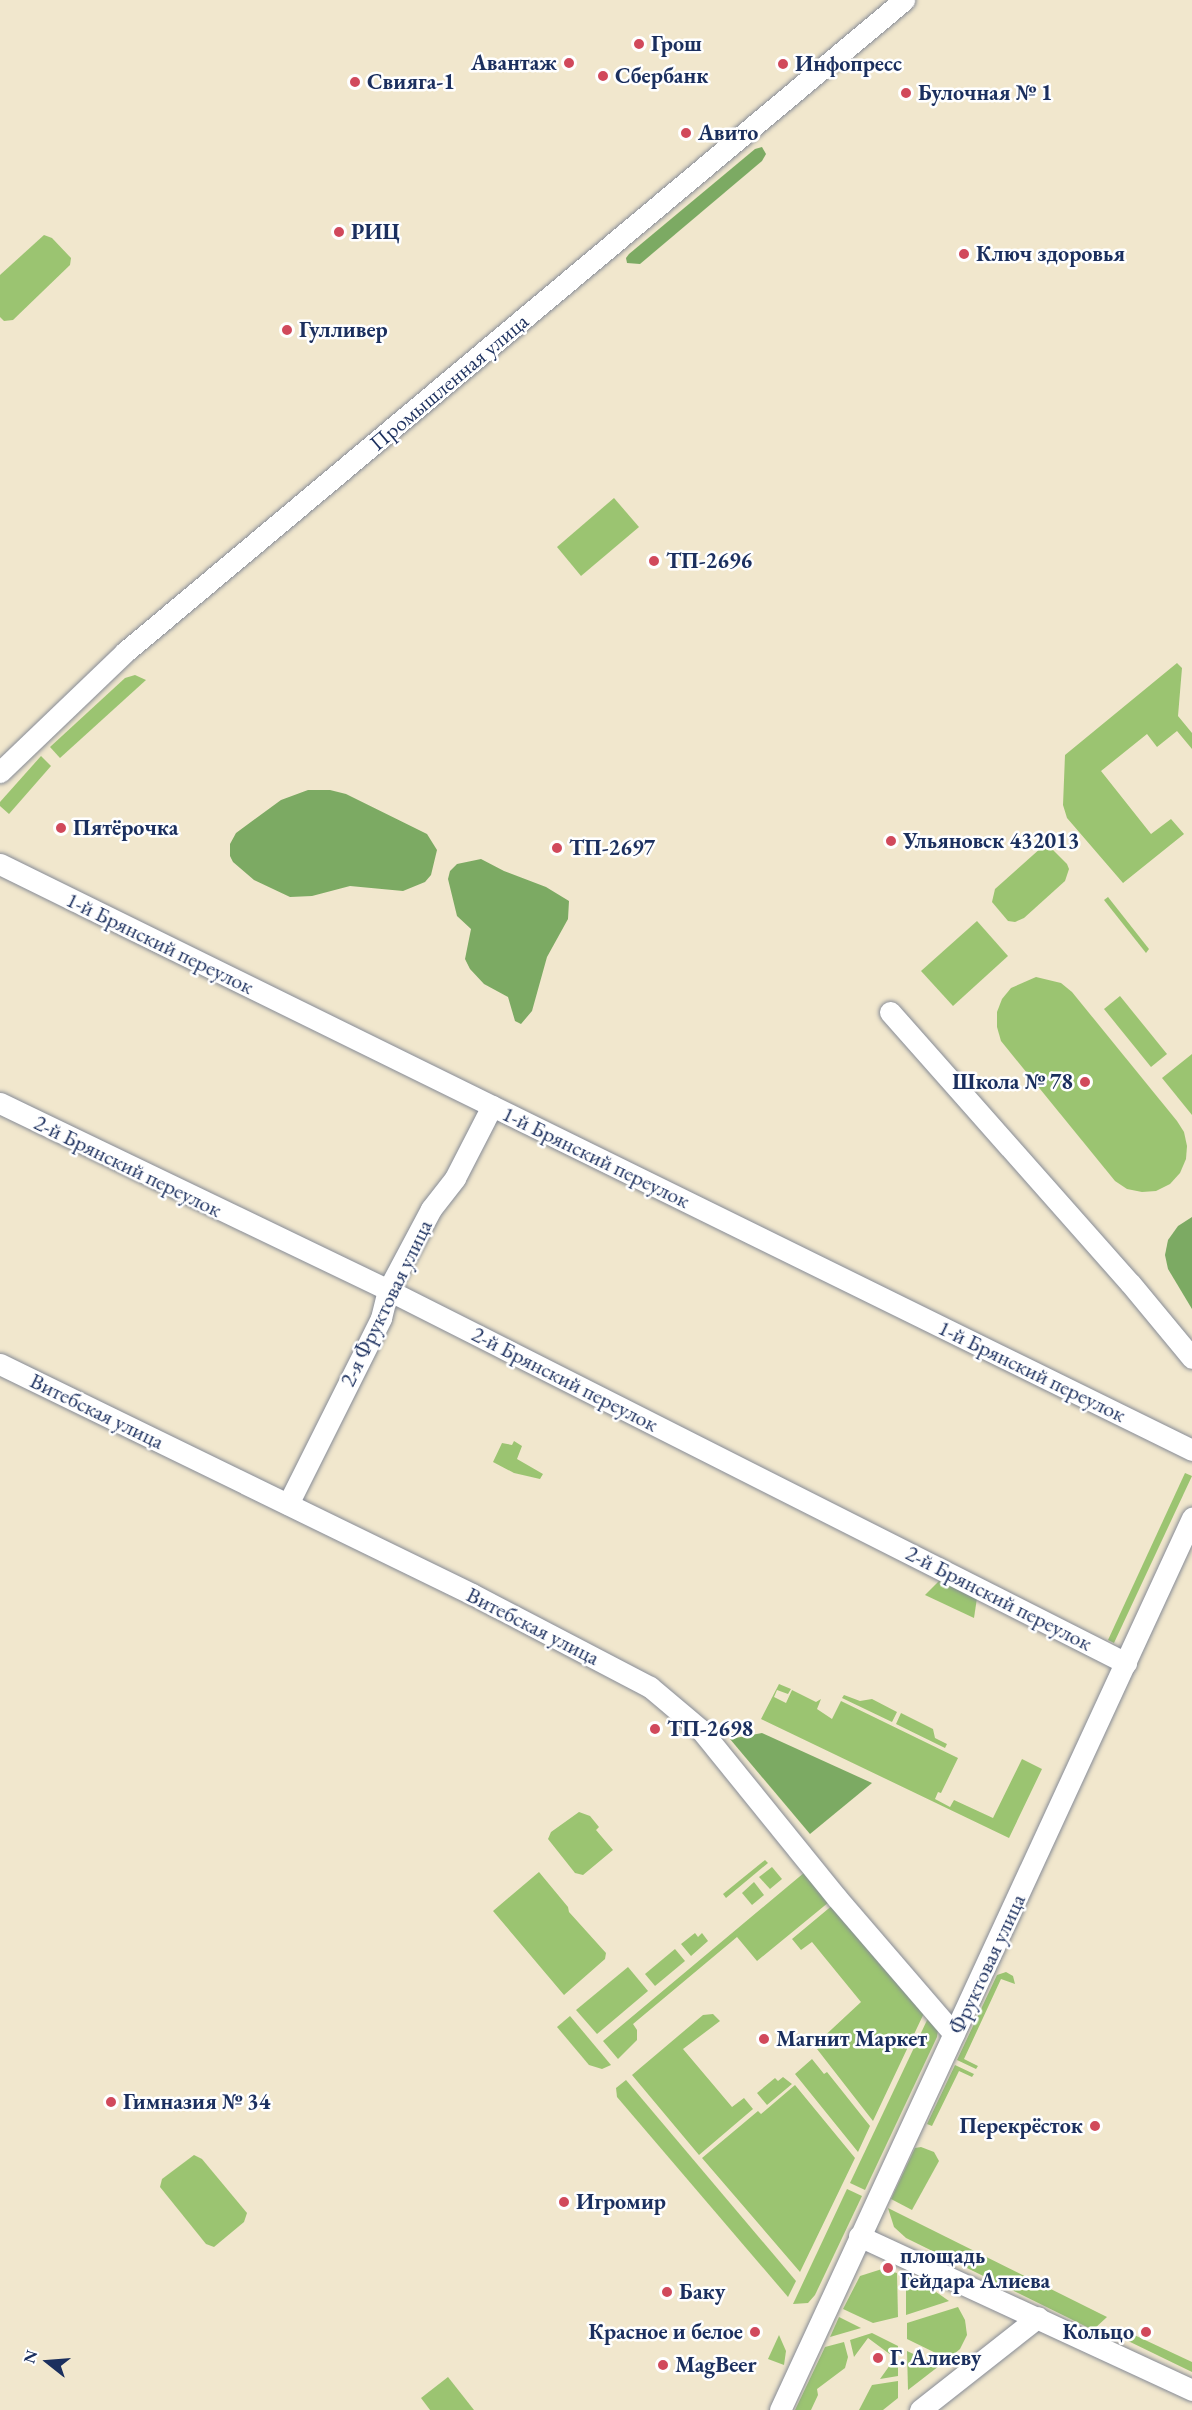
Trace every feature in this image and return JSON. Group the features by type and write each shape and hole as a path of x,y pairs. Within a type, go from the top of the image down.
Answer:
{"street":[{"name":"Промышленная улица","path":"1,768 125,652 904,0"},
{"name":"1-й Брянский переулок","path":"0,864 1192,1449"},
{"path":"890,1012 1130,1283 1192,1358"},
{"name":"2-й Брянский переулок","path":"0,1103 388,1290 1126,1663"},
{"name":"2-я Фруктовая улица","path":"288,1504 381,1317 388,1290 431,1209 455,1178 492,1106"},
{"name":"Витебская улица","path":"0,1364 493,1605 637,1680 669,1701 701,1730 837,1898 954,2034"},
{"name":"Фруктовая улица","path":"780,2410 1192,1518"},
{"path":"859,2236 1192,2390"},
{"path":"920,2410 1038,2317"}],"green space":[{"path":"762,147 766,154 762,161 640,264 627,263 626,258 629,254 755,149"},
{"path":"44,235 52,238 71,258 70,265 13,320 4,321 0,317 0,275"},
{"path":"614,498 639,527 581,576 557,547"},
{"path":"1177,663 1182,668 1178,716 1192,733 1192,749 1177,731 1157,747 1147,734 1101,771 1151,834 1171,819 1184,834 1123,883 1067,818 1063,805 1065,755"},
{"path":"135,675 146,680 60,758 50,747 125,678"},
{"path":"41,756 51,766 9,814 0,806 0,802"},
{"path":"308,790 330,790 346,794 427,834 437,850 431,875 425,882 403,891 350,886 312,896 290,897 254,880 233,862 230,856 230,844 236,833 281,800"},
{"path":"1049,846 1067,864 1069,869 1065,881 1024,918 1015,922 1008,921 992,902 995,889 1042,847"},
{"path":"481,859 504,871 546,887 569,901 568,919 547,957 532,1011 521,1024 515,1021 508,997 484,984 470,969 465,959 471,929 457,916 448,879 450,871 457,864"},
{"path":"1108,897 1149,949 1146,953 1104,900"},
{"path":"977,921 1008,956 953,1006 921,971"},
{"path":"1036,977 1061,983 1072,992 1177,1121 1184,1132 1187,1146 1186,1159 1180,1173 1170,1184 1156,1191 1142,1192 1127,1189 1115,1181 1001,1041 997,1027 997,1012 1002,999 1011,988"},
{"path":"1120,996 1167,1054 1151,1067 1104,1009"},
{"path":"1192,1054 1192,1115 1162,1078"},
{"path":"1192,1217 1192,1309 1168,1269 1165,1255 1168,1240 1178,1226"},
{"path":"514,1441 522,1446 517,1459 543,1474 540,1479 514,1473 493,1462 502,1443 512,1445"},
{"path":"1185,1473 1192,1476 1114,1643 1108,1640"},
{"path":"940,1580 977,1598 974,1618 925,1595"},
{"path":"779,1684 791,1689 788,1694 777,1690 774,1697 786,1703 792,1690 816,1702 821,1699 817,1709 832,1719 841,1701 958,1758 941,1793 938,1792 935,1799 950,1807 954,1800 993,1818 1022,1759 1042,1769 1009,1838 761,1719"},
{"path":"844,1695 860,1701 872,1699 897,1712 892,1722 842,1698"},
{"path":"901,1713 933,1729 935,1738 947,1744 945,1748 896,1724"},
{"path":"762,1733 872,1783 810,1834 730,1739"},
{"path":"579,1812 590,1816 599,1827 596,1830 613,1850 583,1875 575,1873 548,1839 551,1832"},
{"path":"765,1860 768,1863 726,1898 723,1894"},
{"path":"772,1867 782,1879 770,1889 759,1877"},
{"path":"539,1872 568,1907 569,1912 606,1953 605,1959 564,1995 493,1911"},
{"path":"805,1872 829,1902 757,1961 737,1937 633,2024 637,2030 637,2040 618,2059 603,2041"},
{"path":"754,1882 764,1895 752,1905 742,1893"},
{"path":"834,1904 925,2011 873,2121 817,2049 821,2046 818,2042 861,2002 812,1942 801,1950 792,1939"},
{"path":"695,1933 698,1937 702,1933 708,1941 691,1956 681,1944"},
{"path":"675,1949 685,1961 655,1986 645,1974"},
{"path":"628,1967 648,1991 597,2034 576,2010"},
{"path":"1006,1972 1013,1976 1015,1984 1001,1979 964,2059 978,2066 976,2069 957,2060 997,1975"},
{"path":"713,2014 720,2021 683,2049 732,2107 744,2098 753,2109 699,2155 632,2075 703,2015"},
{"path":"570,2016 611,2065 602,2069 589,2065 557,2027"},
{"path":"929,2016 938,2030 937,2037 865,2190 850,2183"},
{"path":"812,2059 824,2074 827,2072 870,2126 858,2152 795,2074"},
{"path":"955,2065 974,2074 972,2077 959,2071 932,2126 927,2124"},
{"path":"783,2077 792,2084 767,2105 757,2093 775,2078 778,2081"},
{"path":"626,2080 796,2281 788,2297 617,2097 616,2088"},
{"path":"795,2085 855,2158 800,2272 702,2158 758,2111 761,2114"},
{"path":"921,2147 934,2152 939,2161 912,2210 891,2199 915,2148"},
{"path":"194,2155 202,2159 247,2213 244,2222 214,2247 206,2244 160,2187 162,2179"},
{"path":"847,2189 862,2196 815,2295 808,2303 793,2304"},
{"path":"888,2208 1107,2317 1093,2330 906,2238 894,2227"},
{"path":"882,2269 897,2273 898,2317 873,2323 843,2309 860,2276"},
{"path":"906,2276 929,2287 949,2301 906,2315"},
{"path":"958,2307 965,2320 967,2335 960,2349 948,2359 907,2339 907,2323"},
{"path":"839,2317 861,2328 830,2337"},
{"path":"872,2333 898,2346 898,2376 880,2379 895,2358 868,2338 854,2357 850,2340"},
{"path":"1130,2333 1192,2362 1192,2372 1124,2339"},
{"path":"779,2335 786,2351 784,2365 768,2359"},
{"path":"844,2342 848,2357 845,2368 817,2389 818,2395 811,2410 795,2410 825,2347"},
{"path":"907,2351 939,2366 908,2390"},
{"path":"448,2377 474,2410 430,2410 421,2398"},
{"path":"898,2381 898,2398 883,2410 859,2410 872,2385"}],"place":[{"name":"Грош","path":"639,44"},
{"name":"Авантаж","path":"569,63"},
{"name":"Инфопресc","path":"783,64"},
{"name":"Сбербанк","path":"603,76"},
{"name":"Свияга-1","path":"355,82"},
{"name":"Булочная № 1","path":"906,93"},
{"name":"Авито","path":"686,133"},
{"name":"РИЦ","path":"339,232"},
{"name":"Ключ здоровья","path":"964,254"},
{"name":"Гулливер","path":"287,330"},
{"name":"ТП-2696","path":"654,561"},
{"name":"Пятёрочка","path":"61,828"},
{"name":"Ульяновск 432013","path":"891,841"},
{"name":"ТП-2697","path":"557,848"},
{"name":"Школа № 78","path":"1085,1082"},
{"name":"ТП-2698","path":"655,1729"},
{"name":"Магнит Маркет","path":"764,2039"},
{"name":"Гимназия № 34","path":"111,2102"},
{"name":"Перекрёсток","path":"1095,2126"},
{"name":"Игромир","path":"564,2202"},
{"name":"площадь Гейдара Алиева","path":"888,2268"},
{"name":"Баку","path":"667,2292"},
{"name":"Красное и белое","path":"755,2332"},
{"name":"Кольцо","path":"1146,2332"},
{"name":"Г. Алиеву","path":"878,2358"},
{"name":"MagBeer","path":"663,2365"}]}
